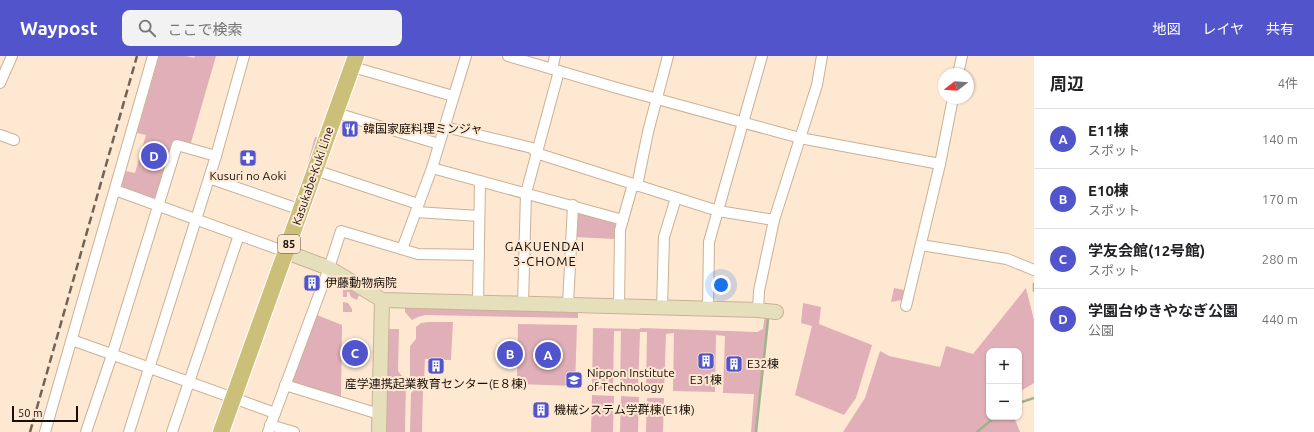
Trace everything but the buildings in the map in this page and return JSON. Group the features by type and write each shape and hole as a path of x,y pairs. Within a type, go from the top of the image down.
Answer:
{"main road":[{"name":"Kasukabe-Kuki Line","path":"221,432 355,61"}],"street":[{"path":"1,76 12,56"},
{"path":"45,432 153,56"},
{"path":"129,432 216,156 244,56"},
{"path":"402,249 432,168 466,56"},
{"path":"508,56 800,138 940,164"},
{"path":"523,304 526,193 555,70 556,56"},
{"path":"619,306 620,230 635,185 668,56"},
{"path":"708,309 709,242 762,56"},
{"path":"758,310 759,291 774,220 817,85 822,56"},
{"path":"959,68 962,56"},
{"path":"355,61 453,96"},
{"path":"906,306 940,164 952,104"},
{"path":"336,113 439,144"},
{"path":"445,127 532,148 536,153 718,211 774,220"},
{"path":"0,135 14,140"},
{"path":"86,432 112,355 177,145 216,156"},
{"path":"432,168 573,205 623,220"},
{"path":"315,170 417,208 480,216"},
{"path":"209,178 301,210"},
{"path":"478,302 480,181"},
{"path":"115,190 329,268 382,300 758,310 776,312"},
{"path":"662,308 664,237 676,198"},
{"path":"568,305 573,205"},
{"path":"294,432 269,428 329,268 341,231 418,254 479,256"},
{"path":"172,432 239,235"},
{"path":"921,245 1007,259 1034,270"},
{"path":"379,432 382,300"},
{"path":"72,340 275,413"},
{"path":"285,385 379,414"}],"shaded area":[{"path":"159,56 186,56 194,58 195,56 216,56 190,146 173,142 156,198 152,199 123,189 122,184 125,171 135,173 146,135 137,133"},
{"path":"315,137 319,138 309,167 307,166"},
{"path":"579,211 615,220 616,224 614,239 575,237 576,213"},
{"path":"343,285 359,295 357,300 351,297 349,292 347,292 347,297 343,297"},
{"path":"894,288 904,290 902,300 891,302"},
{"path":"1026,288 1034,320 1034,383 1022,390 1022,348 986,348 986,420 1015,420 1020,432 843,432 865,398 880,351 889,356 940,367 946,346 973,354"},
{"path":"343,302 348,303 352,309 352,312 343,312"},
{"path":"803,303 821,307 819,324 872,345 856,398 844,415 795,395 812,326 801,323"},
{"path":"405,306 578,310 578,318 425,315 412,320 405,312"},
{"path":"317,315 342,325 341,397 293,381"},
{"path":"765,315 768,320 756,432 751,432 754,394 723,393 725,336 716,335 715,392 673,391 674,333 666,334 664,391 646,390 647,332 640,332 638,390 620,390 621,331 614,331 613,390 592,389 593,328 757,332 763,329"},
{"path":"453,322 451,360 425,359 424,382 416,382 410,376 410,346 416,339 416,327 421,323"},
{"path":"518,324 577,325 575,386 517,384"},
{"path":"388,329 399,329 398,371 406,381 405,432 386,432"},
{"path":"415,389 423,389 422,432 410,432 411,393"},
{"path":"592,395 614,396 613,432 591,432"},
{"path":"621,396 639,397 638,432 620,432"},
{"path":"647,398 664,398 663,432 646,432"}],"waterway":[{"path":"1034,284 1034,291"},
{"path":"756,432 768,320"},
{"path":"1022,402 1034,398"},
{"path":"977,432 991,420"}],"railway":[{"path":"30,432 137,56"}],"place":[{"name":"韓国家庭料理ミンジャ","path":"350,129"},
{"name":"学園台ゆきやなぎ公園","path":"154,156"},
{"name":"Kusuri no Aoki","path":"248,158"},
{"name":"伊藤動物病院","path":"312,283"},
{"name":"学友会館(12号館)","path":"355,353"},
{"name":"E10棟","path":"510,354"},
{"name":"E11棟","path":"548,355"},
{"name":"E31棟","path":"706,361"},
{"name":"E32棟","path":"734,364"},
{"name":"産学連携起業教育センター(E８棟)","path":"436,366"},
{"name":"Nippon Institute of Technology","path":"574,380"},
{"name":"機械システム学群棟(E1棟)","path":"541,410"}],"district":[{"name":"GAKUENDAI 3-CHOME","path":"545,254"}]}
